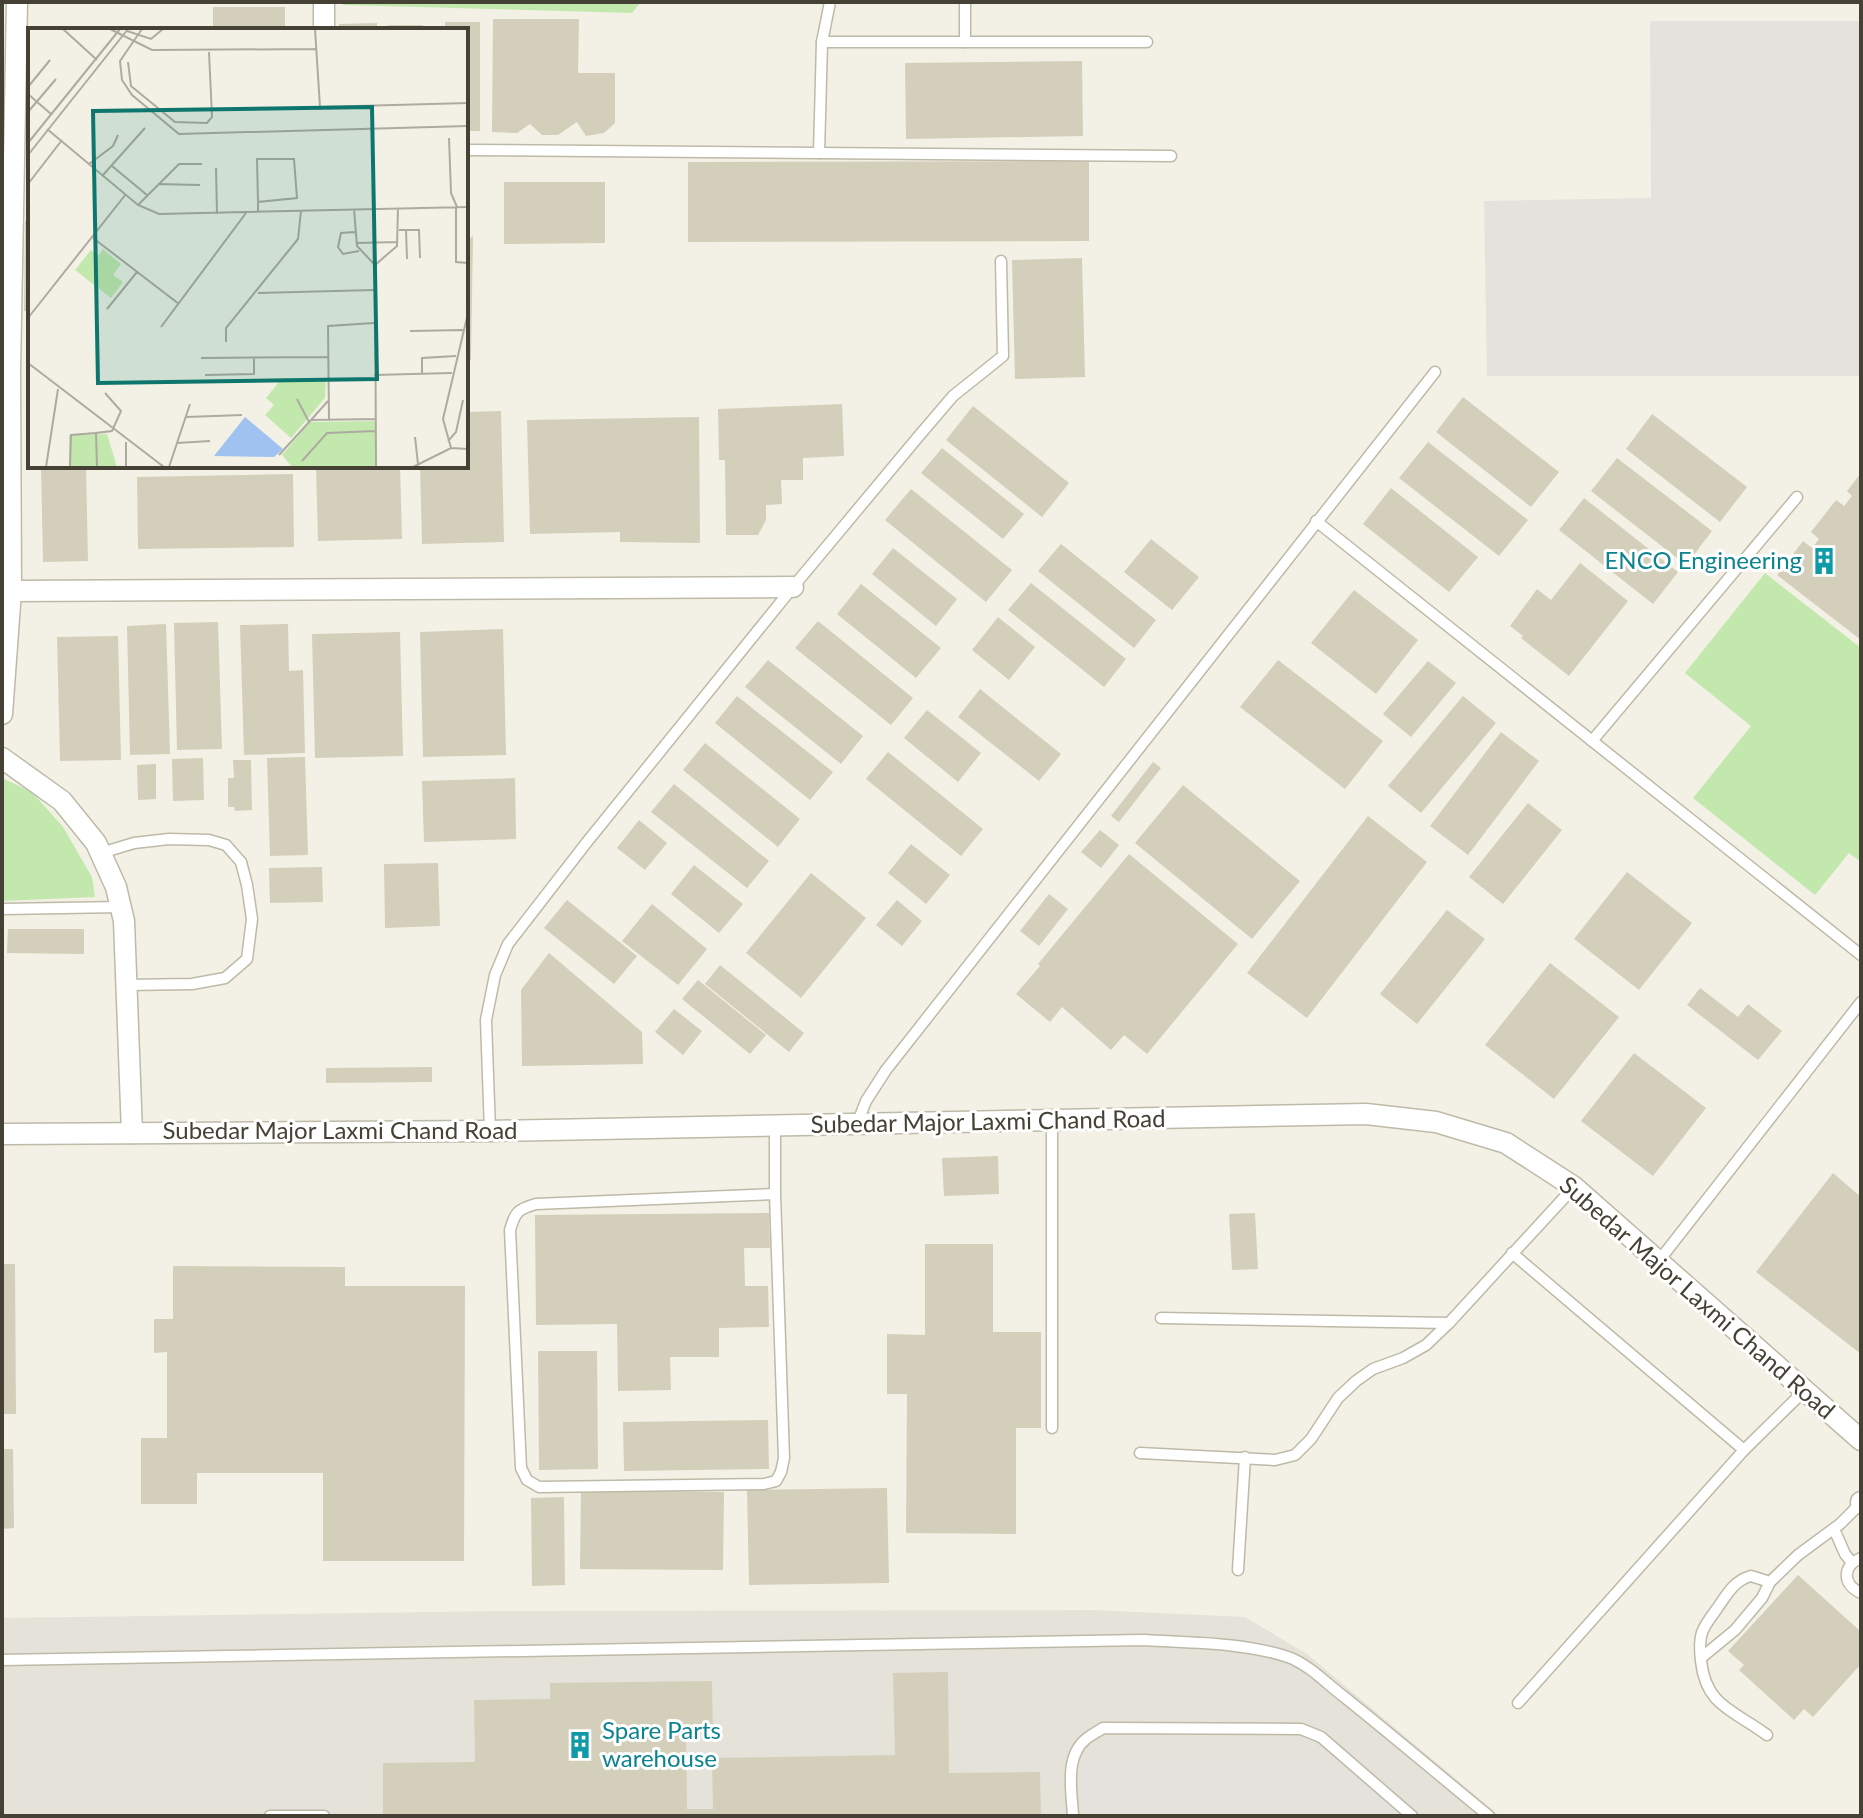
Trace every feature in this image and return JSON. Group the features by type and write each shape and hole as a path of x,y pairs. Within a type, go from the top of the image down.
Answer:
{"street":[{"path":"324,2 324,28"},
{"path":"2,714 11,591 20,370 12,15"},
{"path":"11,591 793,587"},
{"path":"2,758 62,801 96,843 116,887 124,921 132,1133"},
{"name":"Subedar Major Laxmi Chand Road","path":"2,1134 490,1131 1366,1114 1436,1122 1506,1143 1574,1187 1861,1440"}],"lane":[{"path":"819,153 822,42 830,2"},
{"path":"965,2 965,42"},
{"path":"822,42 1147,42"},
{"path":"468,150 1171,156"},
{"path":"490,1131 486,1020 495,975 508,944 793,587 953,396 1003,356 1001,261"},
{"path":"857,1124 866,1101 886,1070 1435,372"},
{"path":"1592,741 1797,497"},
{"path":"1316,521 1861,955"},
{"path":"101,853 169,839 209,840 226,845 241,862 247,885 252,919 247,959 225,978 192,984 126,985"},
{"path":"2,909 121,907"},
{"path":"1658,1262 1861,1002"},
{"path":"1052,1120 1052,1428"},
{"path":"775,1126 784,1458 776,1481 764,1484 539,1487 527,1480 521,1468 520,1452 510,1230 514,1215 536,1204 775,1194"},
{"path":"1140,1453 1275,1460 1295,1455 1311,1439 1338,1398 1356,1381 1373,1369 1426,1345 1449,1323 1574,1187"},
{"path":"1512,1253 1744,1450"},
{"path":"1161,1318 1449,1323"},
{"path":"1518,1703 1744,1450 1804,1391"},
{"path":"1238,1570 1245,1457"},
{"path":"1701,1658 1735,1630 1762,1598 1770,1582 1798,1555 1834,1529 1861,1502"},
{"path":"1834,1529 1845,1554 1856,1560 1848,1567 1847,1579 1852,1589 1861,1593"},
{"path":"1767,1735 1714,1697 1704,1681 1700,1635 1736,1582 1751,1576 1770,1582"},
{"path":"2,1660 1143,1640 1210,1644 1291,1658 1378,1724 1489,1816"},
{"path":"1073,1816 1072,1765 1075,1752 1084,1740 1103,1728 1301,1729 1321,1737 1412,1816"},
{"path":"270,1816 324,1816"}],"shaded area":[{"path":"1650,21 1861,21 1861,376 1487,376 1484,201 1651,198"},
{"path":"1092,1610 1245,1617 1307,1654 1500,1816 2,1816 2,1618 503,1611"},
{"path":"1330,1759 1411,1816 1082,1816 1080,1763"}],"green space":[{"path":"343,2 641,2 632,13 343,5"},
{"path":"1765,573 1861,648 1861,862 1849,853 1815,895 1693,798 1751,726 1685,673"},
{"path":"2,778 32,792 63,827 92,877 95,897 2,901"}],"building":[{"path":"213,7 285,7 285,28 213,28"},
{"path":"493,19 579,19 578,73 615,73 615,123 604,133 586,136 577,122 558,135 542,135 530,124 517,133 492,132"},
{"path":"445,22 480,22 480,131 468,131 468,28 445,28"},
{"path":"377,23 377,28 339,28 339,24"},
{"path":"388,25 423,25 423,28 388,28"},
{"path":"1082,61 1083,136 906,139 905,63"},
{"path":"1089,161 1089,241 688,242 688,162"},
{"path":"504,182 605,182 605,243 504,244"},
{"path":"25,221 28,221 28,311 24,311"},
{"path":"473,236 471,360 468,362 468,240"},
{"path":"1082,258 1085,377 1015,379 1012,260"},
{"path":"1463,397 1559,472 1531,507 1436,432"},
{"path":"842,404 844,456 803,458 803,480 781,480 782,504 766,505 766,520 758,535 726,535 725,460 719,460 718,409"},
{"path":"973,406 1069,483 1042,517 946,440"},
{"path":"501,411 504,542 422,544 420,468 468,468 468,412"},
{"path":"1652,414 1747,487 1720,522 1626,449"},
{"path":"699,417 700,543 620,542 620,532 530,534 527,420"},
{"path":"1428,442 1528,520 1499,556 1399,478"},
{"path":"942,448 1024,514 1003,539 921,473"},
{"path":"1617,458 1712,531 1686,565 1591,491"},
{"path":"41,468 86,468 88,561 43,562"},
{"path":"316,468 400,468 402,539 318,541"},
{"name":"ENCO Engineering","path":"1861,473 1861,640 1777,575 1803,541 1812,548 1819,539 1811,532 1836,500 1844,506 1852,496 1847,491"},
{"path":"293,474 294,547 138,549 137,477"},
{"path":"1391,488 1478,557 1449,592 1363,524"},
{"path":"911,489 1012,570 986,602 885,520"},
{"path":"1584,498 1678,572 1653,604 1559,530"},
{"path":"1151,539 1199,577 1172,610 1124,572"},
{"path":"1061,544 1156,620 1134,648 1038,571"},
{"path":"893,548 957,599 936,626 872,574"},
{"path":"1580,563 1628,601 1569,676 1510,626 1537,589 1551,600"},
{"path":"1031,583 1126,659 1104,687 1008,610"},
{"path":"861,584 941,648 916,678 837,614"},
{"path":"1354,590 1418,640 1376,694 1311,643"},
{"path":"998,617 1035,647 1009,680 972,650"},
{"path":"818,621 913,698 891,725 795,648"},
{"path":"218,622 222,749 177,750 174,623"},
{"path":"166,624 170,754 130,755 127,626"},
{"path":"288,624 289,671 303,670 305,753 244,755 240,625"},
{"path":"503,629 506,755 423,757 420,632"},
{"path":"400,632 403,756 315,758 312,634"},
{"path":"118,636 121,760 60,761 57,637"},
{"path":"768,660 863,736 841,764 745,687"},
{"path":"1278,660 1383,741 1345,789 1240,707"},
{"path":"1428,661 1456,683 1411,737 1383,714"},
{"path":"980,689 1061,754 1039,781 958,717"},
{"path":"737,696 833,772 810,800 715,723"},
{"path":"1463,696 1496,723 1421,813 1388,786"},
{"path":"927,710 981,753 958,782 904,738"},
{"path":"1501,732 1539,761 1468,855 1430,826"},
{"path":"705,743 800,819 778,847 683,770"},
{"path":"888,752 983,829 961,856 866,779"},
{"path":"305,757 308,855 270,856 267,758"},
{"path":"203,758 204,800 173,801 172,759"},
{"path":"233,760 251,760 252,810 235,811 234,807 228,807 228,778 234,778"},
{"path":"1153,762 1161,768 1119,822 1111,816"},
{"path":"156,764 156,799 138,800 137,765"},
{"path":"515,778 516,839 424,842 422,781"},
{"path":"674,784 769,861 747,888 651,812"},
{"path":"1183,785 1300,881 1252,939 1135,843"},
{"path":"1528,803 1562,830 1503,904 1469,877"},
{"path":"1368,816 1427,862 1307,1018 1247,973"},
{"path":"639,820 667,843 645,870 617,848"},
{"path":"1100,830 1119,845 1101,868 1081,852"},
{"path":"911,844 950,875 926,904 888,873"},
{"path":"1129,854 1238,944 1147,1054 1124,1035 1111,1050 1062,1007 1050,1022 1016,994"},
{"path":"438,863 440,926 385,928 384,864"},
{"path":"694,865 743,904 719,933 671,894"},
{"path":"322,867 323,902 270,903 269,868"},
{"path":"1627,872 1692,923 1639,990 1574,939"},
{"path":"811,873 866,918 801,998 746,953"},
{"path":"1049,894 1068,909 1039,946 1020,931"},
{"path":"567,900 637,956 614,984 544,928"},
{"path":"897,900 922,921 902,946 876,925"},
{"path":"652,904 707,949 678,985 622,941"},
{"path":"1447,910 1485,939 1417,1024 1380,994"},
{"path":"8,929 84,929 84,954 7,953"},
{"path":"549,953 642,1032 643,1064 522,1066 521,990"},
{"path":"1550,963 1619,1017 1554,1099 1485,1045"},
{"path":"720,965 804,1033 789,1052 705,984"},
{"path":"698,980 766,1035 750,1054 682,999"},
{"path":"1700,988 1738,1017 1748,1004 1782,1031 1758,1060 1687,1005"},
{"path":"674,1009 702,1031 683,1055 655,1032"},
{"path":"1634,1053 1706,1108 1653,1176 1581,1121"},
{"path":"432,1067 432,1082 326,1083 326,1068"},
{"path":"998,1156 999,1194 944,1196 942,1158"},
{"path":"1833,1173 1861,1197 1861,1354 1756,1272"},
{"path":"769,1213 770,1248 744,1248 745,1286 768,1286 769,1327 719,1328 719,1357 670,1357 671,1390 618,1391 617,1324 536,1325 535,1215"},
{"path":"1255,1213 1258,1269 1232,1270 1229,1214"},
{"path":"925,1244 993,1244 993,1332 1041,1332 1041,1428 1016,1428 1016,1534 906,1533 907,1394 887,1394 887,1334 925,1335"},
{"path":"2,1264 15,1264 16,1414 2,1414"},
{"path":"173,1266 345,1267 345,1286 465,1286 464,1561 323,1561 323,1473 197,1473 197,1504 141,1504 141,1438 167,1438 167,1352 154,1353 154,1319 173,1319"},
{"path":"538,1351 597,1351 598,1469 539,1470"},
{"path":"768,1420 769,1469 624,1471 623,1422"},
{"path":"2,1449 13,1449 14,1528 2,1529"},
{"path":"887,1488 889,1583 749,1585 747,1490"},
{"path":"581,1490 724,1492 723,1570 580,1569"},
{"path":"564,1497 565,1585 532,1586 531,1498"},
{"path":"1798,1575 1859,1630 1861,1628 1861,1664 1813,1717 1804,1709 1794,1720 1739,1670 1744,1665 1728,1651"},
{"name":"Spare Parts warehouse","path":"948,1672 949,1773 1040,1772 1041,1816 383,1816 383,1763 475,1762 474,1700 550,1699 550,1683 712,1681 713,1734 686,1734 687,1809 713,1809 712,1758 895,1755 893,1673"}],"place":[{"name":"ENCO Engineering","path":"1824,561"},
{"name":"Spare Parts warehouse","path":"580,1745"}]}
